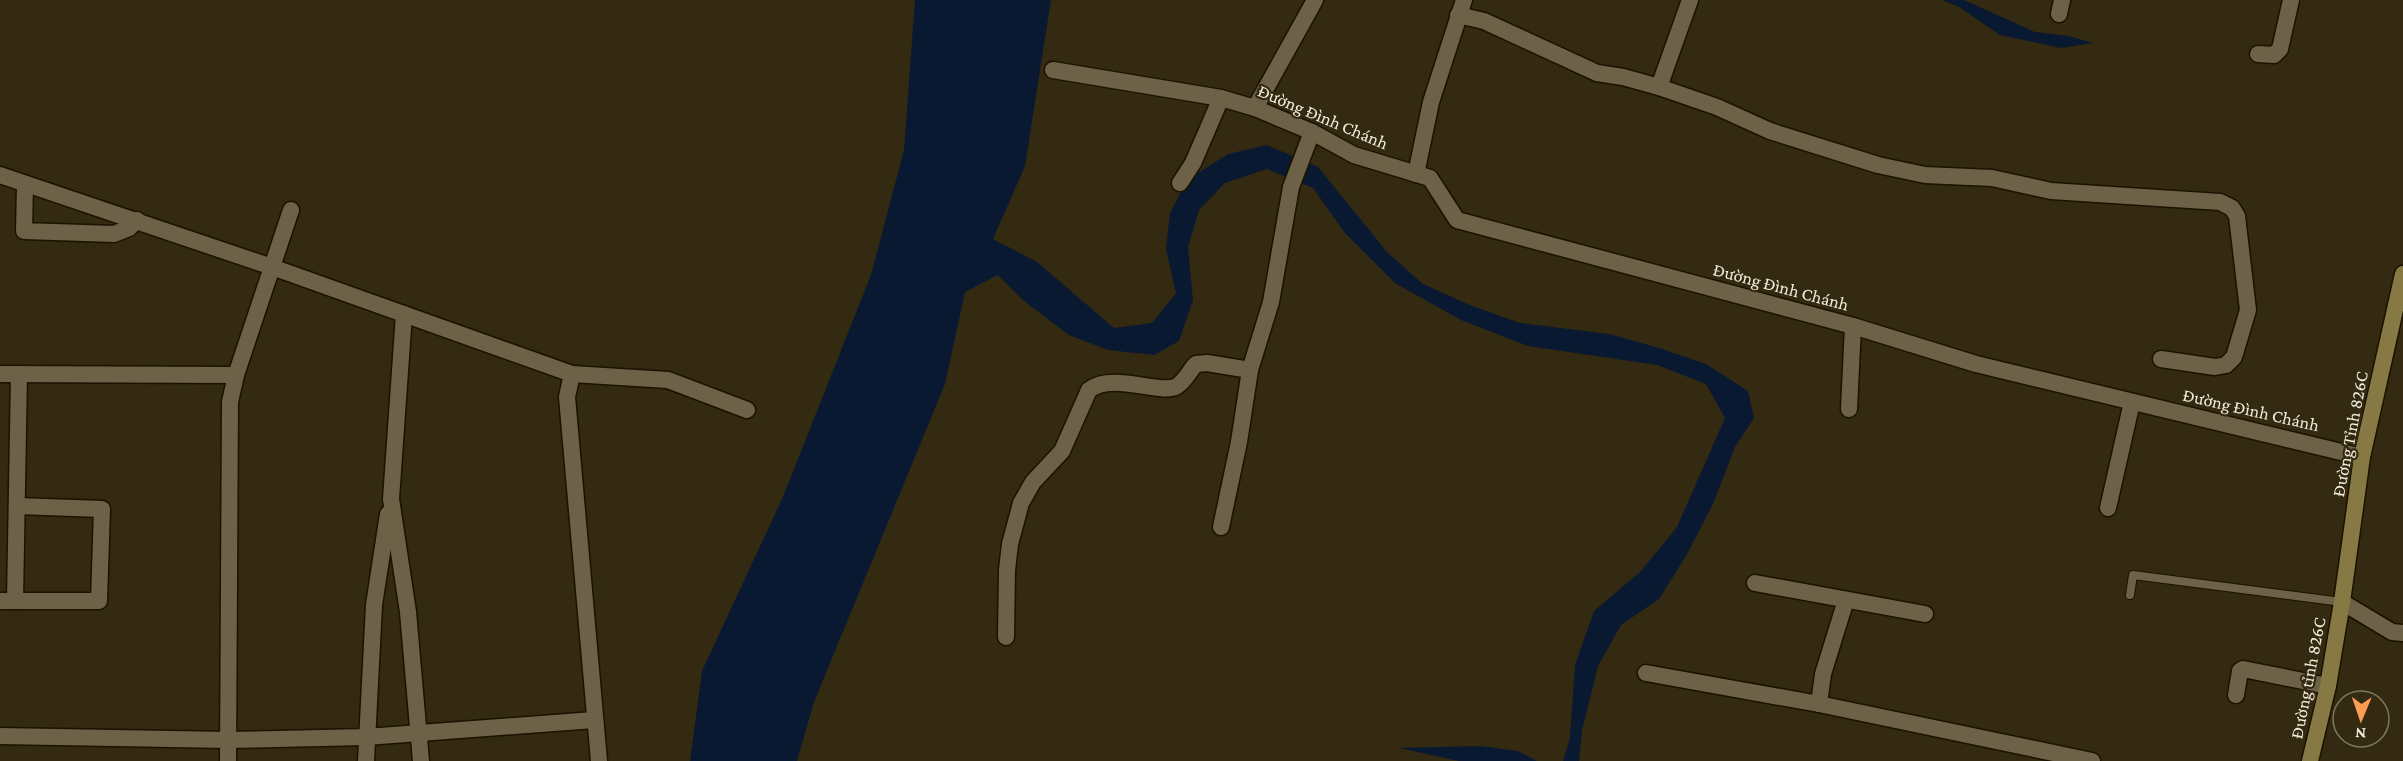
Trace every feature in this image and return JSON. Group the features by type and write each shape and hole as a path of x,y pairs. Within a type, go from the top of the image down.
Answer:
{"main road":[{"name":"Đường Tỉnh 826C","path":"2342,602 2362,457 2403,274"},
{"name":"Đường tỉnh 826C","path":"2310,761 2328,686 2342,602"}],"street":[{"path":"1256,108 1315,0"},
{"path":"1659,87 1690,0"},
{"path":"2258,54 2274,55 2280,50 2291,0"},
{"path":"1416,174 1431,102 1461,7 1484,21 1597,73 1623,77 1659,87 1717,107 1770,131 1878,165 1916,173 1992,178 2051,191 2220,202 2232,208 2237,216 2248,310 2234,357 2226,365 2215,367 2162,359"},
{"name":"Đường Đình Chánh","path":"1053,70 1221,98 1256,108 1312,132 1354,155 1431,178 1456,220 1853,326 1976,364 2362,457"},
{"path":"1180,183 1192,163 1221,98"},
{"path":"1221,527 1239,442 1250,370 1271,302 1293,181 1312,132"},
{"path":"0,175 137,220 572,374 668,380 747,410"},
{"path":"25,184 24,231 114,234 129,228 137,220"},
{"path":"228,761 230,402 236,375 291,210"},
{"path":"366,761 374,605 391,499 404,314"},
{"path":"1849,409 1853,326"},
{"path":"1006,637 1010,544 1021,502 1033,482 1062,452 1089,390 1095,384 1132,383 1171,388 1177,386 1196,364 1207,363 1250,370"},
{"path":"0,374 236,375"},
{"path":"16,506 102,509 99,601 7,601 16,506 19,374"},
{"path":"572,374 567,397 599,761"},
{"path":"2108,507 2132,402"},
{"path":"391,499 408,612 422,761"},
{"path":"1755,584 1924,614"},
{"path":"1819,704 1824,674 1846,600"},
{"path":"2342,602 2392,632 2403,633"},
{"path":"2236,694 2240,671 2243,669 2328,686"},
{"path":"1646,673 1819,704 2092,761"},
{"path":"0,736 228,740 366,737 594,720"}],"lane":[{"path":"2130,595 2133,575 2342,602"}],"water":[{"path":"915,0 1051,0 1025,166 993,239 1037,262 1114,328 1152,323 1176,293 1166,249 1170,213 1187,180 1228,154 1267,145 1318,167 1387,252 1423,284 1472,306 1520,323 1609,334 1659,348 1706,364 1748,391 1754,418 1735,447 1713,504 1686,556 1659,599 1621,625 1598,666 1582,730 1579,761 1563,761 1570,738 1575,665 1594,611 1640,572 1677,527 1725,418 1706,384 1657,365 1528,346 1461,320 1395,283 1345,233 1313,188 1267,169 1225,183 1199,210 1188,247 1193,300 1179,341 1154,355 1108,350 1069,335 1024,301 998,275 965,292 945,384 814,702 797,761 690,761 702,671 782,499 871,275 904,150"},
{"path":"1942,0 1964,0 2035,32 2069,36 2093,43 2061,48 2000,35 1959,7"},
{"path":"1480,746 1518,751 1537,761 1459,761 1399,748"}]}
